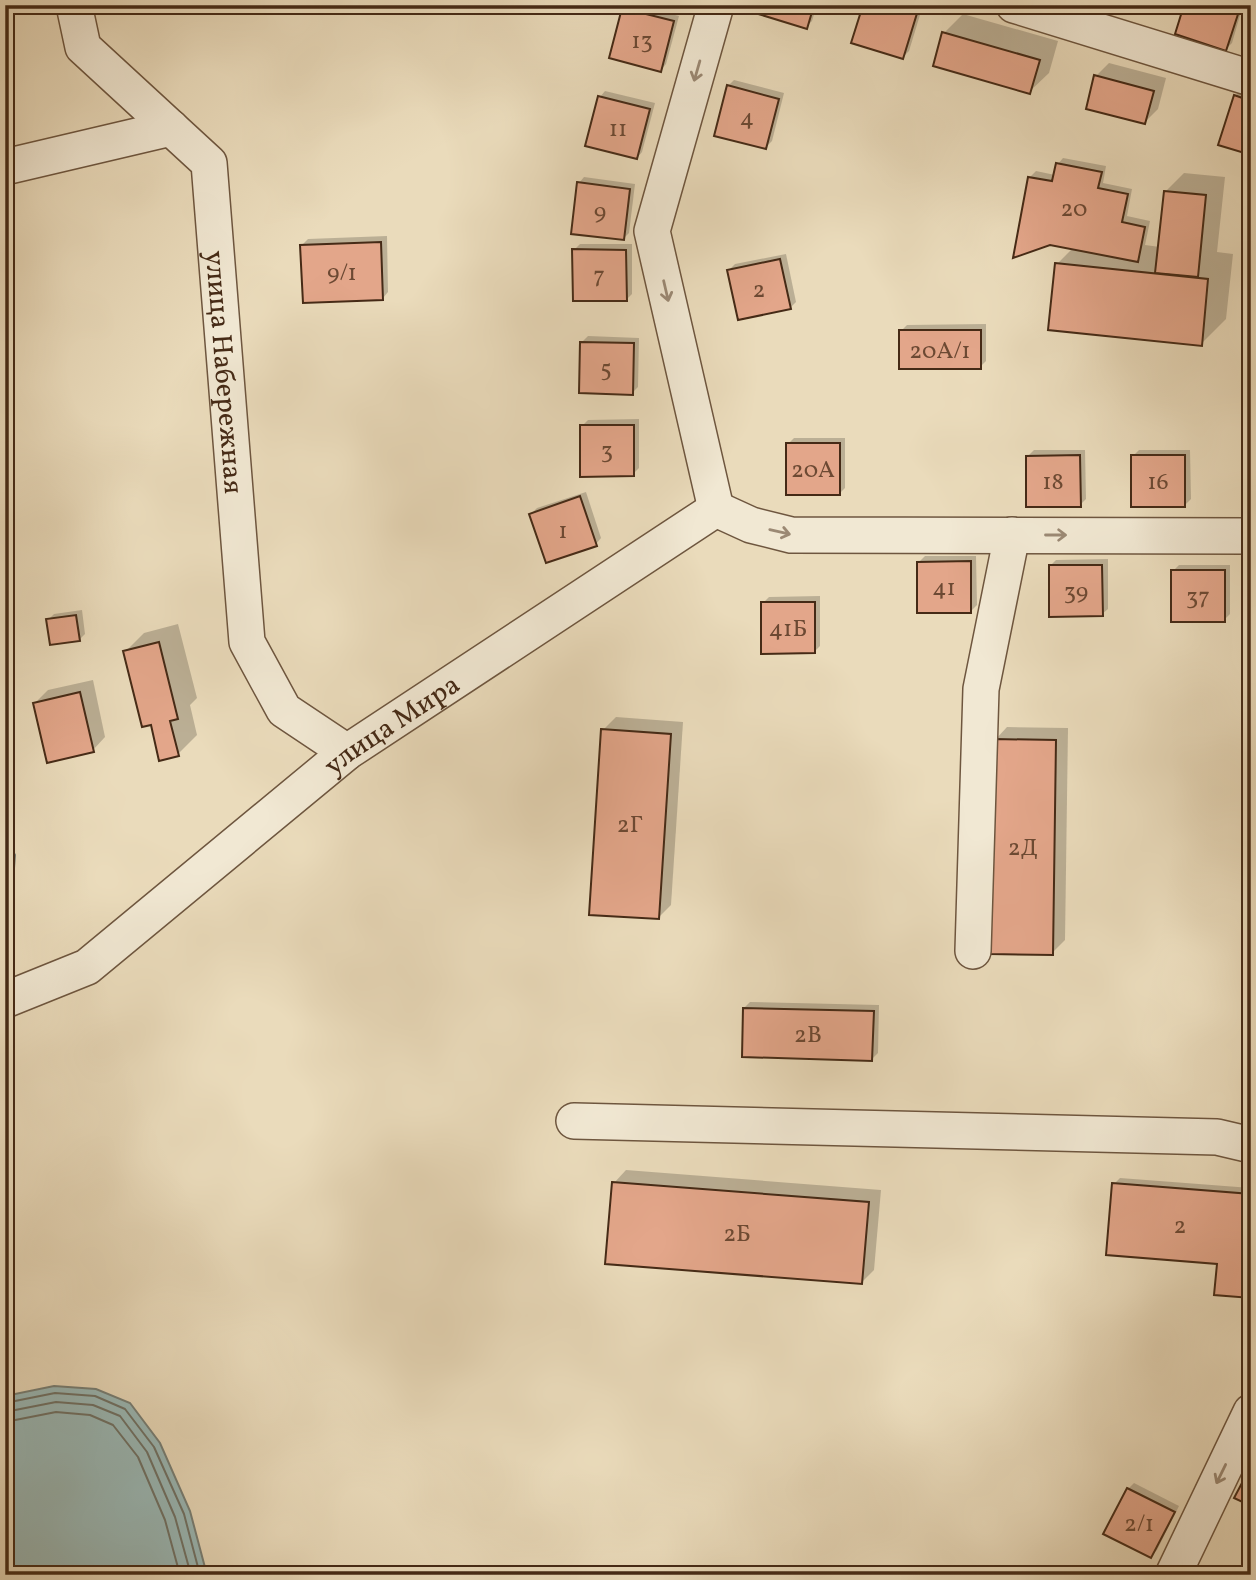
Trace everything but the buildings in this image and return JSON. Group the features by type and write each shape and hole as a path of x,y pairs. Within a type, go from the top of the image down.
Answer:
{"street":[{"name":"улица Набережная","path":"74,5 83,47 209,163 247,642 284,710 347,752"},
{"path":"716,5 652,231 716,509 751,525 791,534 1251,536"},
{"path":"1014,5 1251,78"},
{"path":"5,167 171,128"},
{"name":"улица Мира","path":"5,1000 87,967 347,752 716,509"},
{"path":"973,951 981,689 1012,535"},
{"path":"574,1121 1217,1138 1251,1145"},
{"path":"1173,1575 1251,1412"}],"water":[{"path":"5,837 15,855 11,907 5,933"},
{"path":"54,1386 96,1389 130,1403 160,1443 190,1511 207,1575 5,1575 5,1396"}]}
